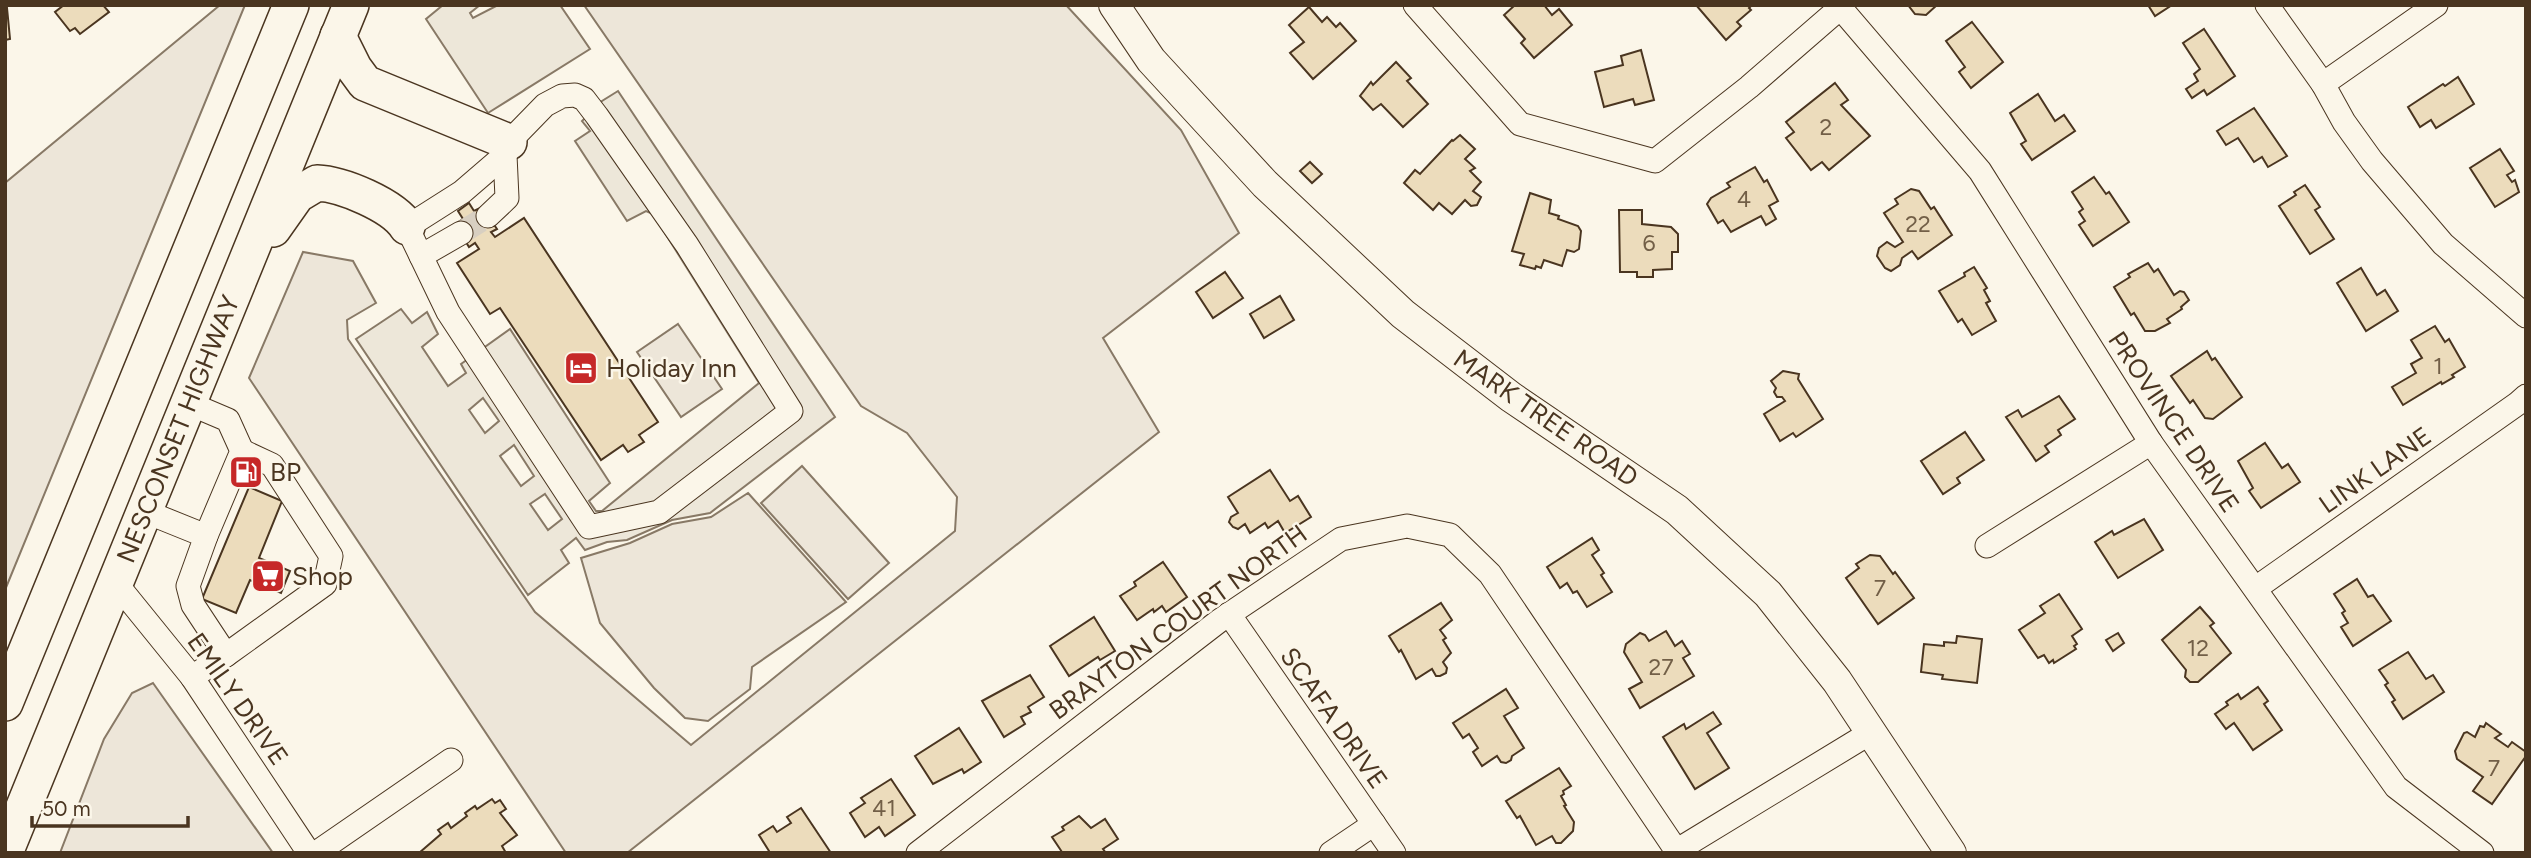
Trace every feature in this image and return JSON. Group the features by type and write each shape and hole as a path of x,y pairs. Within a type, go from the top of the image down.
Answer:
{"highway":[{"path":"5,703 291,5"},
{"path":"345,21 354,68 365,83 507,148"},
{"name":"NESCONSET HIGHWAY","path":"5,852 345,21"},
{"path":"241,275 297,195 317,183 335,186 383,206 399,216 414,241"}],"main road":[{"name":"MARK TREE ROAD","path":"1114,5 1151,60 1265,184 1403,314 1511,397 1677,510 1768,594 1837,681 1951,853"}],"street":[{"path":"1415,5 1520,124 1655,161 1749,87 1839,7"},
{"path":"2267,5 2323,84 2344,122 2372,161 2443,244 2526,316"},
{"path":"2323,84 2436,5"},
{"name":"PROVINCE DRIVE","path":"1839,7 1980,172 2151,443 2396,787 2482,853"},
{"path":"575,95 584,99 687,245 791,411 659,512 589,527 448,312 414,241 507,148 529,119 562,96 575,95"},
{"path":"488,216 507,198 507,148"},
{"path":"414,241 461,233"},
{"name":"LINK LANE","path":"2256,588 2526,396"},
{"path":"188,403 229,420 242,451 272,466 331,556 325,584 192,677"},
{"path":"1987,546 2151,443"},
{"path":"226,654 192,605 188,586 242,451"},
{"path":"144,511 206,536"},
{"name":"BRAYTON COURT NORTH","path":"918,853 1229,614 1341,539 1407,526 1450,535 1490,575 1677,852"},
{"name":"EMILY DRIVE","path":"115,582 192,677 309,853"},
{"name":"SCAFA DRIVE","path":"1229,614 1394,853"},
{"path":"1677,852 1870,733"},
{"path":"316,853 452,760"},
{"path":"1331,853 1374,824"}],"shaded area":[{"path":"220,5 245,5 5,590 5,183"},
{"path":"443,5 480,5 470,13 473,18 498,5 560,5 590,49 488,113 426,19"},
{"path":"584,5 1066,5 1181,130 1239,233 1103,338 1159,432 627,853 566,853 249,378 303,252 353,261 376,303 347,320 348,339 535,612 691,745 955,531 957,497 907,433 861,406"},
{"path":"618,91 835,417 710,513 672,520 627,540 607,542 585,550 576,538 561,550 569,563 528,595 356,339 401,309 412,323 427,312 438,334 422,347 448,386 466,373 461,364 510,329 610,483 589,501 596,511 602,511 759,383 653,214 646,211 627,221 575,141 590,131 582,121 602,101","holes":["483,398 499,421 485,433 469,410","514,445 534,476 521,486 500,456","545,494 562,519 548,530 530,504"]},
{"path":"678,324 722,389 681,417 637,352"},
{"path":"802,466 889,563 848,599 761,503"},
{"path":"748,493 846,602 752,667 750,689 708,721 685,718 654,688 600,623 581,558 630,543 672,524 711,517"},
{"path":"153,683 273,853 60,853 104,739 132,693"}],"building":[{"path":"64,5 103,5 109,12 80,34 75,28 70,31 55,12"},
{"path":"1515,5 1544,5 1552,15 1559,9 1572,25 1534,58 1521,43 1525,39 1504,15"},
{"path":"1696,5 1752,5 1749,8 1751,10 1737,22 1741,26 1726,40"},
{"path":"1908,5 1937,5 1926,15 1915,14"},
{"path":"2148,5 2172,5 2155,16"},
{"path":"1309,7 1322,22 1327,17 1336,27 1340,23 1356,41 1313,79 1290,53 1304,42 1289,25"},
{"path":"5,8 10,39 5,40"},
{"path":"1972,22 2003,62 1971,88 1959,72 1965,67 1946,41"},
{"path":"2204,29 2235,76 2207,95 2204,90 2192,98 2186,89 2198,81 2194,74 2200,69 2183,43"},
{"path":"1641,50 1654,100 1635,105 1633,99 1604,107 1595,72 1623,65 1621,56"},
{"path":"1396,62 1411,78 1407,81 1428,104 1403,127 1381,104 1373,110 1360,96 1371,82 1373,85"},
{"path":"2458,77 2474,104 2436,128 2431,120 2420,127 2408,107"},
{"path":"1835,83 1848,100 1841,105 1870,136 1829,170 1822,162 1811,170 1786,138 1794,132 1786,122"},
{"path":"2038,94 2055,121 2064,115 2075,131 2032,160 2021,144 2026,141 2010,113"},
{"path":"2254,108 2287,156 2268,167 2262,157 2254,162 2238,138 2226,145 2217,131"},
{"path":"1460,135 1475,149 1465,159 1475,168 1470,171 1481,182 1473,191 1481,197 1477,205 1471,206 1465,200 1452,214 1439,203 1433,210 1404,183 1415,170 1420,174"},
{"path":"2500,149 2514,171 2507,175 2512,182 2515,180 2519,192 2495,207 2470,168"},
{"path":"1310,162 1322,174 1312,183 1300,171"},
{"path":"1755,167 1764,182 1767,180 1778,201 1769,206 1776,219 1766,225 1761,216 1731,232 1723,220 1718,223 1707,204 1711,198 1730,187 1727,183"},
{"path":"2094,177 2106,194 2109,192 2129,222 2093,246 2079,225 2085,221 2079,212 2083,209 2072,192"},
{"path":"2305,185 2320,207 2315,210 2334,239 2310,254 2279,206 2296,195 2294,192"},
{"path":"1911,189 1919,191 1931,209 1934,207 1952,235 1918,259 1912,251 1891,271 1885,268 1877,256 1879,248 1887,242 1895,247 1903,242 1884,213 1898,204 1895,199"},
{"path":"1530,193 1551,200 1549,213 1578,226 1581,231 1579,249 1574,252 1567,250 1562,266 1544,260 1541,268 1520,265 1524,254 1512,251"},
{"name":"Holiday Inn","path":"469,203 474,211 482,207 497,229 491,232 495,237 524,218 658,422 639,435 644,442 628,452 623,445 601,460 500,308 490,314 457,263 479,249 475,243 469,247 455,224 463,219 458,211"},
{"path":"1619,210 1642,210 1642,224 1671,227 1678,234 1678,252 1672,252 1672,269 1653,270 1653,277 1637,277 1637,272 1620,272"},
{"path":"2148,263 2154,272 2158,269 2174,295 2180,291 2184,292 2189,300 2182,309 2167,319 2170,323 2155,331 2145,331 2134,313 2131,315 2114,287 2130,277 2128,274"},
{"path":"1974,267 1987,288 1984,290 1990,301 1986,303 1996,321 1972,335 1962,319 1958,322 1939,291 1965,276 1964,273"},
{"path":"2361,268 2377,295 2385,290 2398,311 2366,331 2337,283"},
{"path":"1225,272 1243,298 1213,318 1196,292"},
{"path":"1280,296 1294,320 1264,338 1250,314"},
{"path":"2435,326 2445,342 2449,339 2465,367 2452,375 2454,377 2403,405 2392,387 2416,373 2411,364 2422,358 2411,340"},
{"path":"2207,351 2212,360 2215,358 2242,397 2213,419 2205,418 2193,400 2190,403 2171,376"},
{"path":"1783,371 1799,374 1798,379 1823,419 1796,437 1793,433 1780,441 1764,414 1785,401 1782,397 1777,397 1774,392 1776,388 1771,381"},
{"path":"2059,396 2075,419 2058,430 2061,435 2045,446 2049,452 2036,461 2006,417 2018,410 2022,417"},
{"path":"1965,432 1984,460 1957,478 1960,483 1943,494 1921,461"},
{"path":"2265,443 2282,468 2288,464 2300,482 2261,508 2249,491 2253,488 2238,461"},
{"path":"1270,470 1290,501 1298,496 1311,517 1285,533 1278,521 1268,528 1265,523 1250,533 1245,524 1238,529 1233,527 1229,522 1231,517 1238,513 1228,497"},
{"path":"249,487 282,501 259,558 290,571 281,593 250,580 236,613 202,599"},
{"path":"2144,519 2163,550 2118,578 2095,542 2112,531 2114,535"},
{"path":"1592,538 1599,550 1592,555 1612,592 1587,607 1577,591 1573,593 1567,583 1560,588 1547,567"},
{"path":"1870,555 1880,556 1914,598 1878,624 1846,578 1859,568 1856,564"},
{"path":"1163,562 1187,597 1166,612 1162,606 1137,620 1120,596 1136,586 1134,582"},
{"path":"2357,579 2368,597 2373,595 2391,621 2353,646 2341,627 2348,623 2342,613 2345,611 2334,594"},
{"path":"2059,594 2082,629 2072,636 2077,644 2074,646 2076,649 2054,663 2053,660 2049,663 2044,655 2038,658 2019,630 2045,613 2040,606"},
{"path":"1441,603 1452,620 1440,630 1451,653 1443,662 1447,668 1446,673 1436,676 1432,669 1416,679 1401,650 1399,652 1389,636"},
{"path":"2200,607 2214,623 2210,626 2231,653 2198,682 2190,682 2185,677 2186,670 2162,640"},
{"path":"1094,617 1115,651 1100,660 1098,657 1069,676 1050,646"},
{"path":"1666,631 1675,646 1682,641 1690,654 1683,658 1694,676 1640,708 1629,689 1642,682 1624,652 1626,644 1640,633 1649,641"},
{"path":"2118,633 2124,643 2113,651 2106,640"},
{"path":"1957,636 1982,639 1977,683 1942,679 1943,675 1921,672 1924,644 1944,646 1944,642 1956,643"},
{"path":"2408,652 2426,679 2433,675 2444,692 2403,719 2392,702 2395,700 2379,670"},
{"path":"1030,675 1044,697 1028,707 1031,712 1021,717 1025,724 1004,737 982,701"},
{"path":"2258,687 2268,701 2264,704 2282,730 2253,750 2234,723 2226,729 2215,714 2238,694 2241,699"},
{"path":"1506,689 1518,708 1504,716 1524,748 1506,763 1501,762 1497,756 1482,766 1473,752 1478,748 1469,734 1463,738 1453,723"},
{"path":"1713,712 1721,724 1707,733 1729,768 1695,789 1663,737 1684,724 1686,729"},
{"path":"2486,723 2501,734 2495,738 2508,747 2512,742 2526,752 2526,756 2492,804 2473,791 2483,777 2457,759 2455,751 2464,733 2475,737 2480,726 2484,727"},
{"path":"959,728 981,762 964,773 962,769 933,784 915,756"},
{"path":"1559,768 1571,786 1563,791 1561,796 1574,822 1573,831 1561,843 1556,843 1552,836 1536,845 1520,816 1517,818 1506,801"},
{"path":"891,779 915,815 885,836 879,827 865,837 850,813 865,803 861,798"},
{"path":"492,799 495,803 500,800 506,809 500,813 517,835 502,846 506,853 419,853 441,834 438,830 448,823 451,828 467,816 465,813"},
{"path":"801,808 831,853 766,853 769,851 759,835 773,826 777,832 791,823 787,817"},
{"path":"1079,816 1091,828 1105,819 1118,839 1103,849 1106,853 1060,853 1062,852 1052,837"}],"tunnel":[{"path":"461,233 488,216"}],"place":[{"name":"Holiday Inn","path":"581,368"},
{"name":"BP","path":"246,472"},
{"name":"Shop","path":"268,576"}]}
